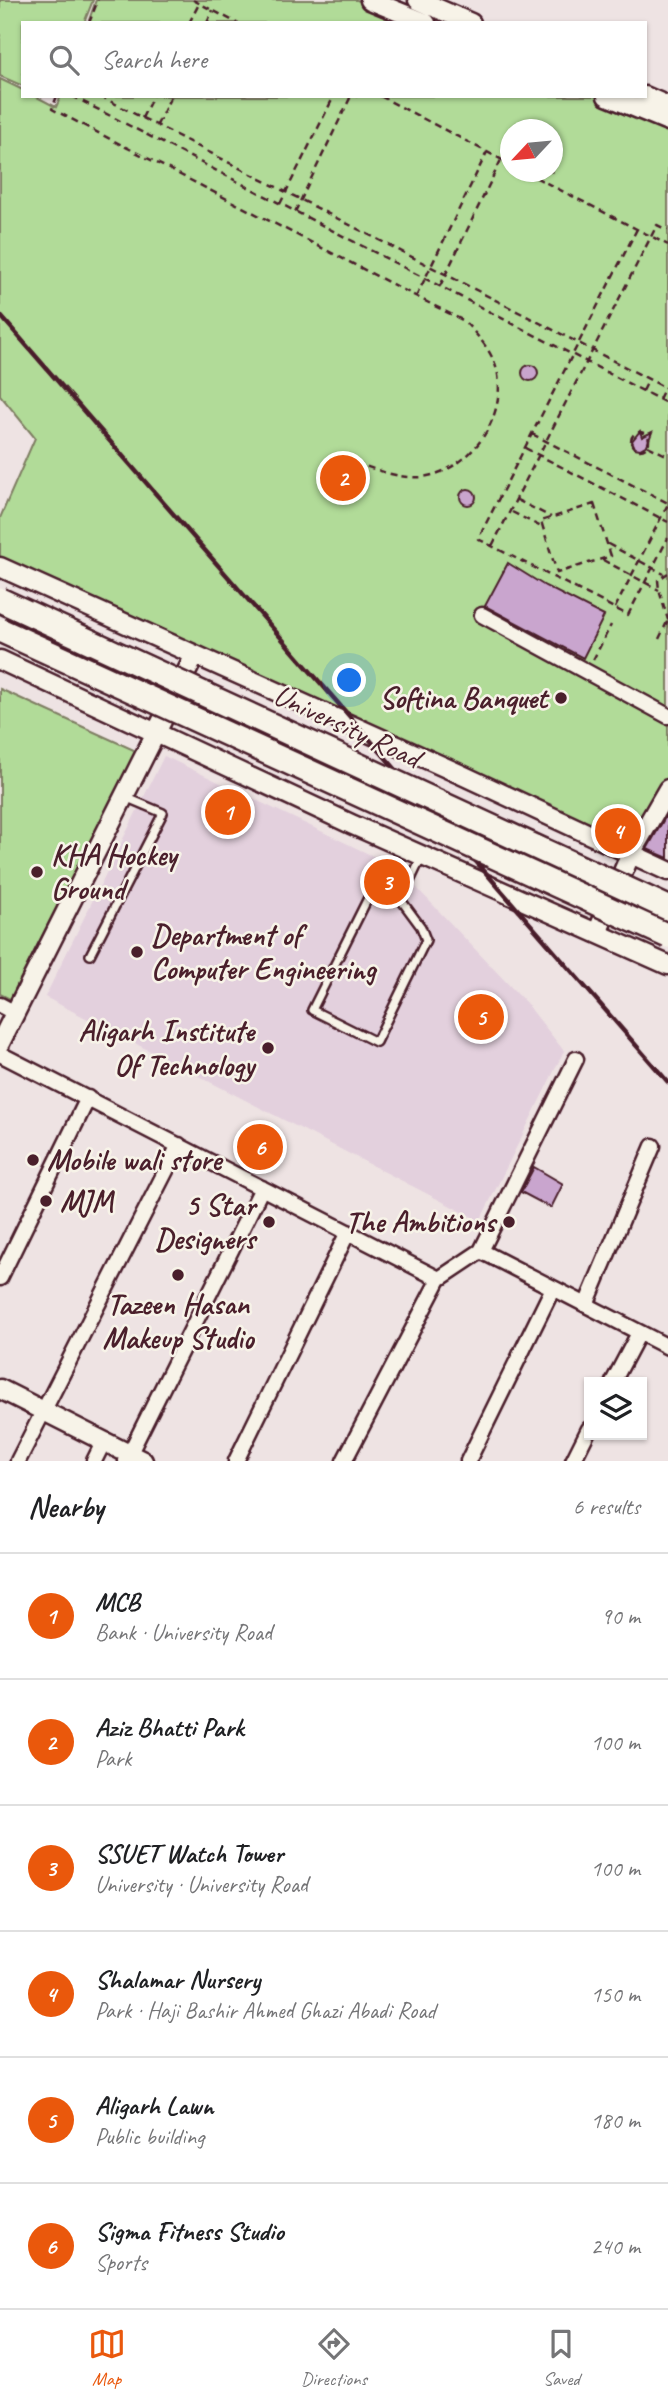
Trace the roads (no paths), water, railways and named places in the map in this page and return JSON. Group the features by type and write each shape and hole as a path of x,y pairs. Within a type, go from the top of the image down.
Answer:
{"main road":[{"name":"University Road","path":"0,600 668,908"},
{"name":"University Road","path":"0,630 668,936"}],"street":[{"path":"370,0 421,21"},
{"path":"418,0 466,21"},
{"path":"647,97 668,106"},
{"path":"612,98 668,121"},
{"path":"0,568 668,871"},
{"path":"482,615 668,716"},
{"path":"0,1044 8,1009 124,797 195,655"},
{"path":"0,660 422,856 668,965"},
{"path":"597,933 631,853 668,789"},
{"path":"0,1054 439,1279"},
{"path":"344,1461 439,1279 481,1251 576,1059"},
{"path":"0,1278 88,1098"},
{"path":"18,1461 179,1145"},
{"path":"586,1305 653,1146"},
{"path":"0,1389 104,1441 133,1459 262,1188"},
{"path":"236,1461 348,1232"},
{"path":"481,1251 668,1348"},
{"path":"468,1461 553,1288"},
{"path":"617,1377 639,1333"},
{"path":"573,1461 584,1439"},
{"path":"94,1461 104,1441"}],"lane":[{"path":"90,955 163,813 124,797"},
{"path":"401,900 422,856"},
{"path":"374,886 401,900 421,927 426,940 376,1042 312,1010 374,886"}],"railway":[{"path":"0,315 668,1082"}],"place":[{"name":"Aziz Bhatti Park","path":"343,478"},
{"name":"Softina Banquet","path":"561,698"},
{"name":"MCB","path":"228,812"},
{"name":"Shalamar Nursery","path":"618,831"},
{"name":"KHA Hockey Ground","path":"37,872"},
{"name":"SSUET Watch Tower","path":"387,882"},
{"name":"Department of Computer Engineering","path":"137,952"},
{"name":"Aligarh Lawn","path":"481,1017"},
{"name":"Aligarh Institute Of Technology","path":"268,1048"},
{"name":"Sigma Fitness Studio","path":"260,1147"},
{"name":"Mobile wali store","path":"33,1160"},
{"name":"MJM","path":"46,1201"},
{"name":"5 Star Designers","path":"269,1222"},
{"name":"The Ambitions","path":"509,1222"},
{"name":"Tazeen Hasan Makeup Studio","path":"178,1275"}]}
